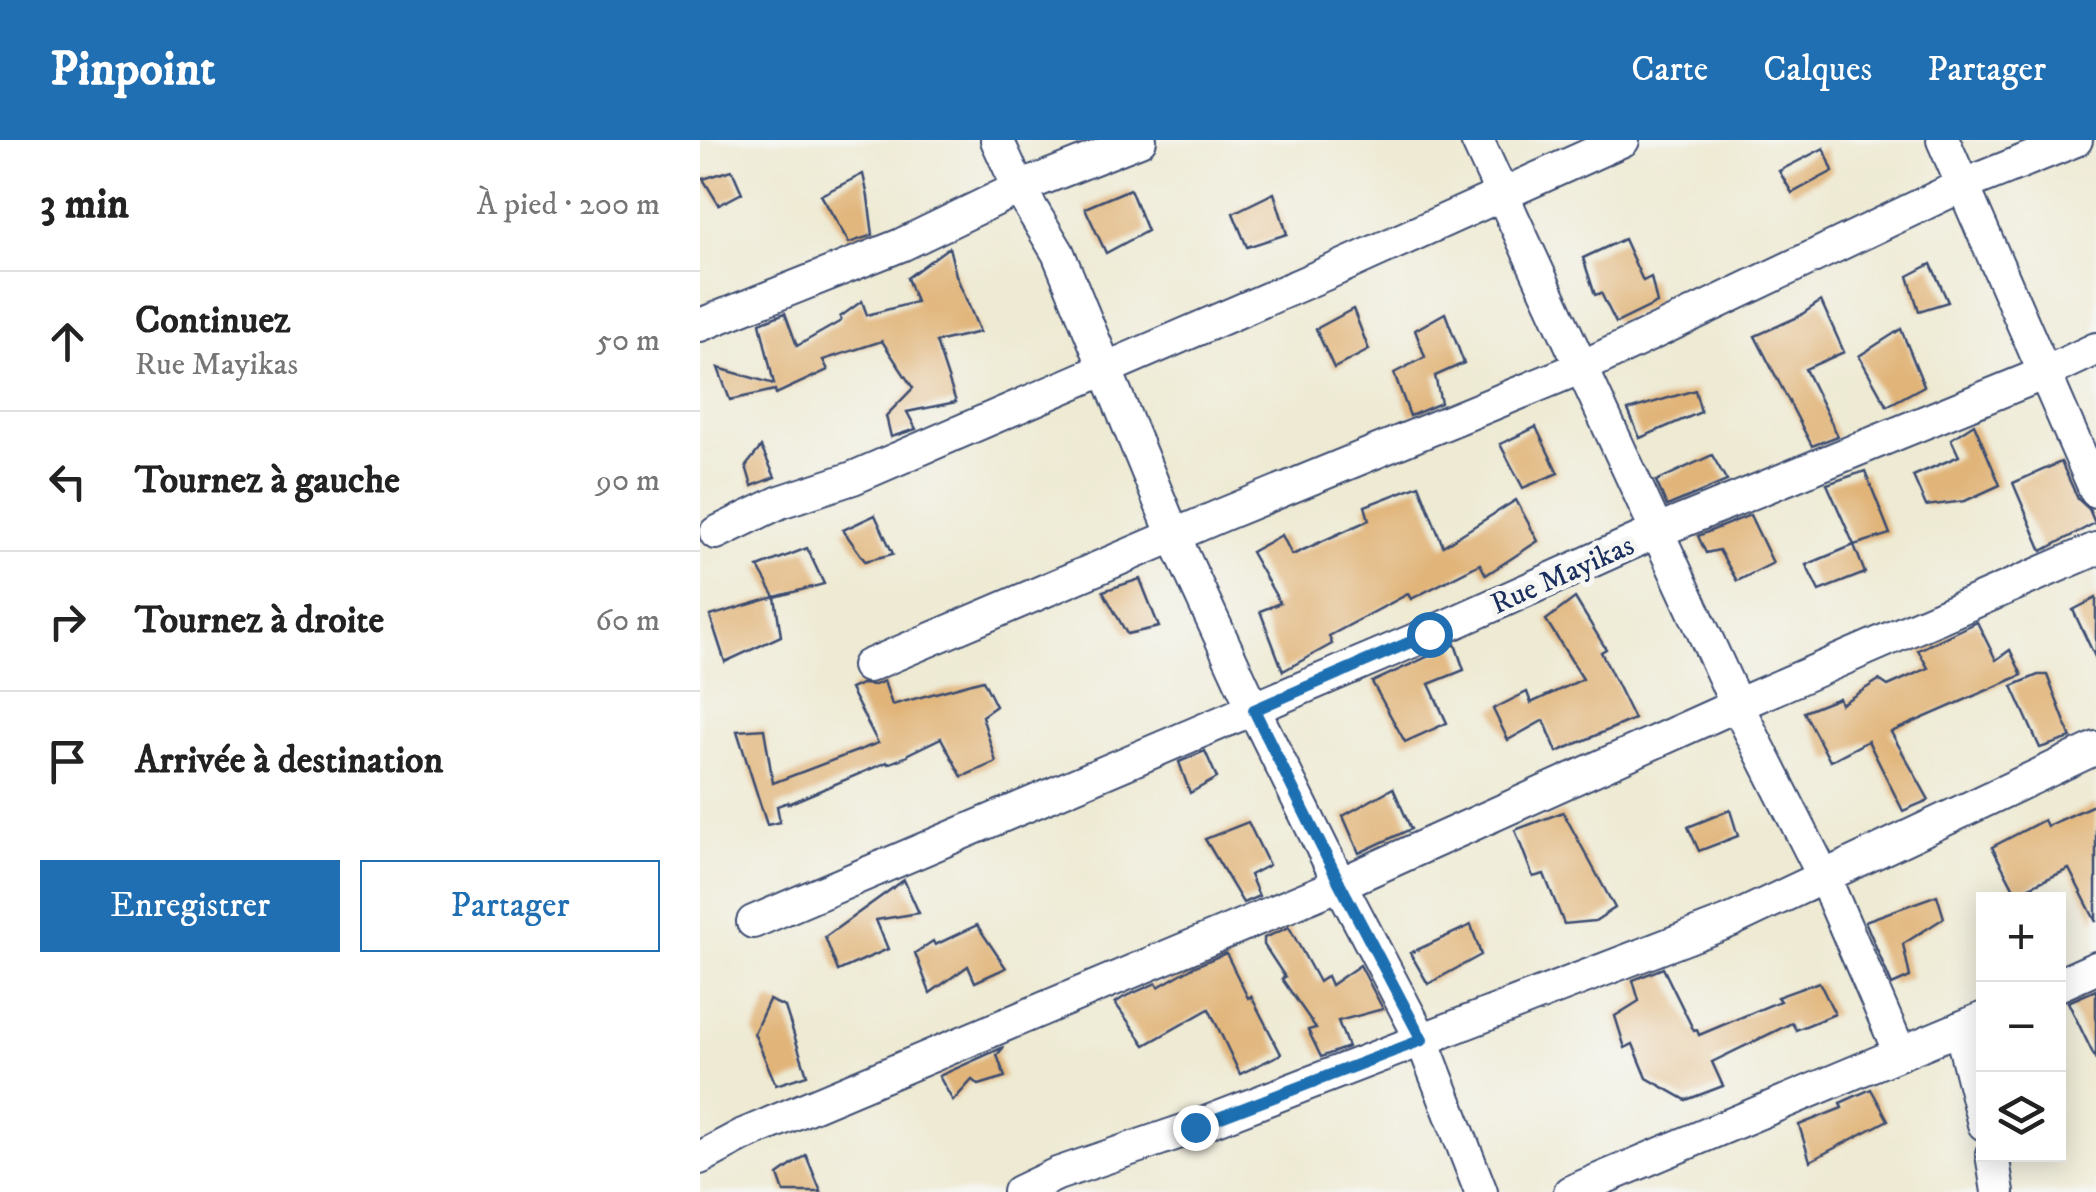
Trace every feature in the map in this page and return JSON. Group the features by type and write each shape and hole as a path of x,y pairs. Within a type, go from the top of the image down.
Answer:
{"street":[{"path":"997,140 1019,188 1058,253 1174,536 1254,710 1422,1040 1482,1192"},
{"path":"700,325 901,245 1019,188 1140,140"},
{"path":"1477,140 1737,705 1824,878 1900,1053"},
{"path":"716,533 780,502 853,478 1623,140"},
{"path":"1943,140 2096,491"},
{"path":"868,666 1582,367 1961,186 2076,140"},
{"name":"Rue Mayikas","path":"753,922 1254,710 1658,531 2096,349"},
{"path":"700,1158 761,1127 1340,884 1737,705 2096,550"},
{"path":"1019,1192 1730,921 2096,748"},
{"path":"2065,982 2096,968"},
{"path":"1570,1192 1972,1023 1978,1072"},
{"path":"1993,1162 1998,1192"}],"building":[{"path":"1824,148 1833,171 1792,193 1779,171"},
{"path":"732,170 742,193 719,205 703,179"},
{"path":"863,174 873,235 849,243 821,195"},
{"path":"1130,189 1147,231 1106,253 1085,208"},
{"path":"1274,193 1287,234 1247,247 1233,213"},
{"path":"1624,239 1643,281 1651,277 1657,303 1616,323 1601,293 1595,295 1583,258"},
{"path":"949,247 956,275 980,332 936,342 956,402 907,412 916,429 891,437 886,416 913,388 882,341 823,360 828,370 776,394 775,390 730,400 718,368 774,384 760,323 785,313 797,346 841,321 840,317 862,301 867,315 916,302 907,278"},
{"path":"1931,264 1948,302 1919,311 1908,276"},
{"path":"1821,301 1844,352 1805,369 1838,436 1812,446 1755,336 1798,317"},
{"path":"1353,309 1369,350 1334,368 1316,329"},
{"path":"1445,313 1464,363 1435,376 1441,403 1410,416 1394,373 1425,357 1415,330"},
{"path":"1901,329 1924,386 1887,406 1859,356"},
{"path":"1695,390 1701,412 1640,438 1628,410"},
{"path":"1974,424 2000,485 1965,501 1926,506 1913,476 1959,456 1951,439"},
{"path":"1536,427 1558,473 1523,488 1500,444"},
{"path":"761,447 775,477 752,486 746,466"},
{"path":"1712,455 1727,481 1667,506 1656,481"},
{"path":"2061,462 2078,499 2089,509 2095,523 2042,551 2013,483"},
{"path":"1865,471 1890,534 1854,545 1827,484"},
{"path":"1419,485 1443,546 1516,500 1538,541 1486,575 1480,564 1411,599 1408,594 1329,636 1332,644 1283,671 1260,611 1280,603 1251,552 1282,535 1292,555 1369,520 1365,506"},
{"path":"875,515 893,554 865,561 843,530"},
{"path":"1750,515 1773,563 1737,581 1719,550 1706,553 1698,536"},
{"path":"1854,545 1865,573 1819,591 1806,565"},
{"path":"807,548 824,584 775,597 758,567"},
{"path":"1140,579 1159,627 1127,634 1103,591"},
{"path":"775,597 781,636 725,662 710,616"},
{"path":"1575,598 1606,649 1601,652 1634,719 1557,752 1544,720 1508,740 1493,709 1527,692 1531,703 1583,679 1546,620"},
{"path":"2096,598 2096,659 2073,610"},
{"path":"1977,622 1996,660 2010,650 2022,675 1891,732 1929,800 1903,811 1868,741 1830,761 1804,712 1839,698 1841,704 1879,680 1888,686 1928,668 1918,650"},
{"path":"1455,644 1464,670 1429,684 1447,723 1405,742 1372,682"},
{"path":"2047,675 2071,738 2040,748 2012,686"},
{"path":"983,680 996,706 982,716 996,762 962,777 941,738 908,756 777,806 780,822 767,825 737,731 764,729 773,783 878,743 850,689 884,681 892,705"},
{"path":"1205,751 1217,778 1190,793 1179,762"},
{"path":"1393,788 1411,829 1359,853 1343,816"},
{"path":"2096,804 2096,922 2069,869 2015,892 1992,847 2044,820 2047,826"},
{"path":"1730,810 1738,836 1699,851 1688,827"},
{"path":"1563,812 1615,908 1595,921 1564,924 1544,874 1533,877 1515,830"},
{"path":"1248,822 1269,865 1250,875 1259,896 1243,903 1205,839"},
{"path":"904,880 919,913 876,920 888,949 838,971 825,937"},
{"path":"1937,895 1944,918 1903,944 1910,977 1892,985 1865,921"},
{"path":"977,925 1006,968 975,982 968,966 930,993 915,953 933,941 935,945"},
{"path":"1471,925 1481,955 1428,984 1410,953"},
{"path":"1289,927 1319,982 1327,976 1331,985 1360,965 1383,1009 1338,1021 1348,1047 1321,1057 1308,1030 1316,1028 1264,945 1264,938"},
{"path":"1226,953 1281,1054 1240,1074 1209,1009 1145,1045 1115,1003 1156,983 1158,987"},
{"path":"1663,968 1699,1035 1780,1001 1777,997 1819,982 1835,1014 1796,1030 1792,1023 1712,1062 1723,1086 1686,1100 1647,1078 1633,1044 1625,1048 1615,1016 1639,1001 1633,980"},
{"path":"2096,990 2096,1060 2068,1002"},
{"path":"769,1000 785,1007 807,1075 776,1085 754,1033"},
{"path":"1004,1047 997,1055 1005,1077 979,1085 972,1080 953,1101 939,1076"},
{"path":"1871,1089 1888,1120 1810,1161 1799,1125 1842,1108 1840,1103"},
{"path":"806,1155 821,1192 784,1192 778,1175"}],"route":[{"path":"1195,1127 1422,1040 1254,710 1429,634"}]}
